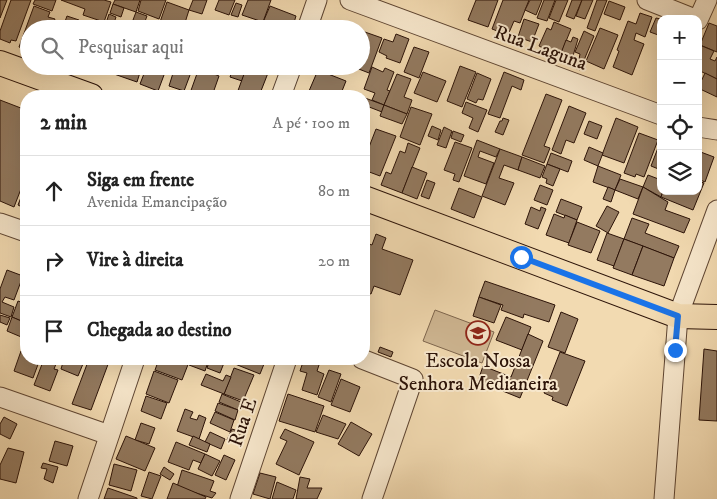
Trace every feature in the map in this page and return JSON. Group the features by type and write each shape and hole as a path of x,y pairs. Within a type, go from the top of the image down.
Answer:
{"main road":[{"path":"0,63 20,70"},
{"path":"33,75 74,90"},
{"path":"370,200 678,316 717,317"}],"street":[{"path":"310,20 318,0"},
{"name":"Rua Laguna","path":"350,0 657,114"},
{"path":"647,0 684,15"},
{"path":"700,15 707,0"},
{"path":"283,90 289,75"},
{"path":"702,127 717,130"},
{"path":"664,499 678,316 717,210"},
{"path":"0,223 20,230"},
{"path":"370,362 413,379 372,499"},
{"path":"88,499 133,365"},
{"name":"Rua E","path":"240,499 285,365"},
{"path":"0,397 109,436"}],"shaded area":[{"path":"435,310 494,332 482,363 423,341"}],"building":[{"path":"0,0 7,0 0,18"},
{"path":"11,0 31,0 24,20 20,20 20,30 16,41 11,40 10,43 0,39 0,31"},
{"path":"35,0 56,0 52,11 33,4"},
{"path":"61,0 104,0 111,2 105,20 98,20 83,15 85,9"},
{"path":"115,0 140,0 136,12 113,4"},
{"path":"141,0 166,0 159,19 138,11"},
{"path":"193,0 207,0 202,14 189,10"},
{"path":"219,0 235,0 229,15 215,10"},
{"path":"248,0 271,0 264,20 257,20 242,15"},
{"path":"476,0 498,0 488,27 468,20"},
{"path":"503,0 529,0 520,23 514,21 508,35 492,29"},
{"path":"530,0 542,0 536,15 525,10"},
{"path":"544,0 555,0 547,21 537,18"},
{"path":"556,0 568,0 559,22 549,18"},
{"path":"572,0 582,0 574,19 566,16"},
{"path":"582,0 593,0 585,19 576,16"},
{"path":"597,0 607,0 595,31 587,28"},
{"path":"609,1 625,7 620,20 604,14"},
{"path":"167,2 189,10 186,20 161,20"},
{"path":"236,3 242,5 238,17 231,15"},
{"path":"113,4 124,8 121,17 110,13"},
{"path":"34,6 50,12 48,17 55,19 55,20 29,20"},
{"path":"270,6 296,16 295,20 264,20"},
{"path":"136,12 147,16 146,20 133,20"},
{"path":"640,13 652,17 645,37 636,33 634,40 644,44 632,75 613,67 628,21 636,24"},
{"path":"109,14 116,17 115,20 107,20"},
{"path":"67,16 79,20 66,20"},
{"path":"656,18 657,18 657,35 650,32"},
{"path":"524,19 539,24 532,42 518,37"},
{"path":"554,22 571,29 558,61 541,54 543,48 539,46 547,28 551,30"},
{"path":"709,23 717,26 717,52 702,46 702,40"},
{"path":"600,28 618,35 604,69 586,61"},
{"path":"584,31 594,36 580,70 570,66 574,56 579,59 580,54 575,52"},
{"path":"370,34 382,38 370,70"},
{"path":"396,34 409,39 400,63 386,58 387,56 379,52 384,39 393,42"},
{"path":"573,37 578,39 570,66 558,61 566,40 571,42"},
{"path":"702,46 714,51 710,59 715,61 717,57 717,79 702,72"},
{"path":"414,47 429,52 419,78 404,72"},
{"path":"460,66 476,72 462,107 447,101"},
{"path":"372,67 383,72 385,68 394,72 387,90 390,91 384,105 372,100 375,93 364,89"},
{"path":"423,72 446,81 437,102 414,93"},
{"path":"504,72 524,80 521,90 512,86 500,118 488,114"},
{"path":"477,73 491,79 483,100 478,99 476,103 467,99"},
{"path":"705,73 717,79 717,97 702,90 702,79"},
{"path":"397,74 411,79 404,97 412,100 407,114 384,105"},
{"path":"117,75 139,75 137,82"},
{"path":"144,75 164,75 158,90 140,84"},
{"path":"172,75 190,75 184,90 169,86"},
{"path":"196,75 219,76 214,90 191,90"},
{"path":"231,75 244,75 242,81 230,77"},
{"path":"244,75 267,75 261,90 238,90"},
{"path":"316,75 331,75 346,81 342,90 309,90"},
{"path":"546,94 562,100 544,146 550,148 544,163 522,155"},
{"path":"0,100 20,108 20,192 14,207 0,201"},
{"path":"370,100 384,105 382,112 370,107"},
{"path":"466,102 487,110 478,132 469,128 473,118 462,113"},
{"path":"384,105 407,114 402,124 380,116"},
{"path":"569,106 586,113 574,143 566,140 561,154 552,150"},
{"path":"411,107 432,114 420,145 400,137"},
{"path":"503,118 509,120 503,135 495,132"},
{"path":"616,118 638,127 624,163 602,155"},
{"path":"589,121 602,126 597,139 584,134"},
{"path":"432,126 441,130 438,140 428,136"},
{"path":"444,127 452,131 446,148 437,145"},
{"path":"376,129 396,136 380,176 370,172 370,144"},
{"path":"453,131 464,135 461,142 451,138"},
{"path":"639,133 657,140 644,177 636,174 635,177 624,173"},
{"path":"477,140 500,149 496,157 480,151 478,157 494,163 486,184 464,176"},
{"path":"455,142 472,148 459,182 453,180 455,174 444,170"},
{"path":"408,143 420,148 402,193 381,185 386,172 391,174 400,151 405,153"},
{"path":"589,147 603,153 598,166 584,160"},
{"path":"500,149 522,157 518,170 504,165 499,178 514,183 505,205 482,196"},
{"path":"657,150 657,168 651,166"},
{"path":"702,152 714,157 705,182 702,181"},
{"path":"551,153 572,161 568,172 547,164"},
{"path":"522,157 545,166 540,178 518,170"},
{"path":"547,164 560,169 553,186 546,183 547,179 542,177"},
{"path":"598,166 621,175 615,190 593,182"},
{"path":"412,167 427,173 417,199 402,193"},
{"path":"648,175 657,178 657,195 643,187"},
{"path":"620,179 643,187 638,199 615,190"},
{"path":"427,180 435,183 429,199 421,196"},
{"path":"540,185 553,190 547,205 534,200"},
{"path":"608,187 615,190 611,202 603,199"},
{"path":"643,187 668,202 665,210 690,219 684,233 633,214"},
{"path":"459,188 482,197 474,218 451,209"},
{"path":"662,195 699,195 693,210 661,197"},
{"path":"561,199 582,207 577,220 556,212"},
{"path":"607,206 619,212 608,233 596,226"},
{"path":"531,207 540,211 541,207 546,209 538,229 525,224"},
{"path":"554,214 564,218 565,215 577,220 569,243 546,235"},
{"path":"632,218 649,224 645,233 679,246 674,258 624,239"},
{"path":"577,222 600,231 591,253 568,245"},
{"path":"607,233 624,239 614,266 597,260"},
{"path":"376,234 386,238 382,249 413,260 400,295 374,286 370,294 370,244 372,245"},
{"path":"624,239 643,246 632,275 613,268"},
{"path":"643,246 674,258 664,286 632,275"},
{"path":"7,270 20,275 20,284 14,300 5,297 2,302 14,307 11,317 0,313 0,289"},
{"path":"485,281 555,305 549,322 524,314 523,318 501,310 503,305 479,297"},
{"path":"479,297 501,305 494,323 473,316"},
{"path":"18,301 20,302 20,320 12,317"},
{"path":"561,312 578,319 565,353 548,347"},
{"path":"0,315 10,318 7,325 0,322"},
{"path":"12,317 20,320 20,336 7,331"},
{"path":"506,317 531,327 522,350 496,340"},
{"path":"528,334 543,341 520,398 478,381 483,366 511,377"},
{"path":"380,347 393,352 391,357 378,352"},
{"path":"704,349 717,351 717,421 699,420"},
{"path":"560,352 585,361 567,406 552,400 553,397 544,393"},
{"path":"20,354 20,365 38,365 33,378 14,371"},
{"path":"42,365 56,365 54,369 58,370 50,391 34,385"},
{"path":"62,365 83,365 78,376 61,369"},
{"path":"87,365 108,365 91,410 72,404"},
{"path":"157,365 188,365 182,380 155,370"},
{"path":"189,365 207,365 205,371"},
{"path":"208,365 223,365 220,373 207,368"},
{"path":"238,365 264,365 260,374"},
{"path":"302,365 319,365 317,371 324,374 317,395 302,390 307,373 300,371"},
{"path":"234,368 254,375 243,401 224,394"},
{"path":"329,370 341,374 331,402 318,397"},
{"path":"154,371 178,380 169,403 146,394"},
{"path":"206,374 223,381 226,375 231,377 224,394 201,385"},
{"path":"341,379 360,387 350,412 331,405"},
{"path":"222,394 241,402 238,410 219,402"},
{"path":"288,394 324,406 315,432 279,421"},
{"path":"146,396 167,403 161,419 141,411"},
{"path":"218,403 238,410 235,420 215,411"},
{"path":"185,409 193,412 190,418 197,420 199,415 206,418 199,439 177,431"},
{"path":"215,412 234,420 230,432 210,423"},
{"path":"323,415 346,424 338,439 316,432"},
{"path":"4,417 17,424 10,439 0,434 0,424"},
{"path":"351,422 372,434 359,456 338,444"},
{"path":"141,423 155,428 149,444 135,440"},
{"path":"232,429 244,433 239,445 227,440"},
{"path":"285,429 314,442 299,475 276,464 287,441 280,438"},
{"path":"210,432 225,439 221,449 205,442"},
{"path":"126,436 155,448 145,471 116,459"},
{"path":"193,436 210,444 207,452 189,445"},
{"path":"55,441 73,446 67,466 49,461"},
{"path":"176,442 205,454 201,463 193,460 189,470 168,462"},
{"path":"8,448 24,452 16,483 0,479 0,465"},
{"path":"205,454 220,461 212,476 198,469"},
{"path":"224,455 235,460 226,480 215,475"},
{"path":"43,463 58,467 53,483 44,479 47,469 41,468"},
{"path":"114,464 137,470 131,491 109,485"},
{"path":"164,467 174,474 170,480 160,474"},
{"path":"182,470 214,481 210,491 216,493 212,498 177,487"},
{"path":"149,472 161,476 152,499 141,496"},
{"path":"260,473 276,477 270,499 253,494"},
{"path":"300,477 310,479 307,488 322,488 317,499 296,499"},
{"path":"277,482 296,490 293,499 272,499"},
{"path":"173,483 206,497 205,499 167,499"},
{"path":"108,488 137,498 137,499 104,499"}],"place":[{"name":"Escola Nossa Senhora Medianeira","path":"478,333"}],"route":[{"path":"521,257 678,316 675,350"}]}
